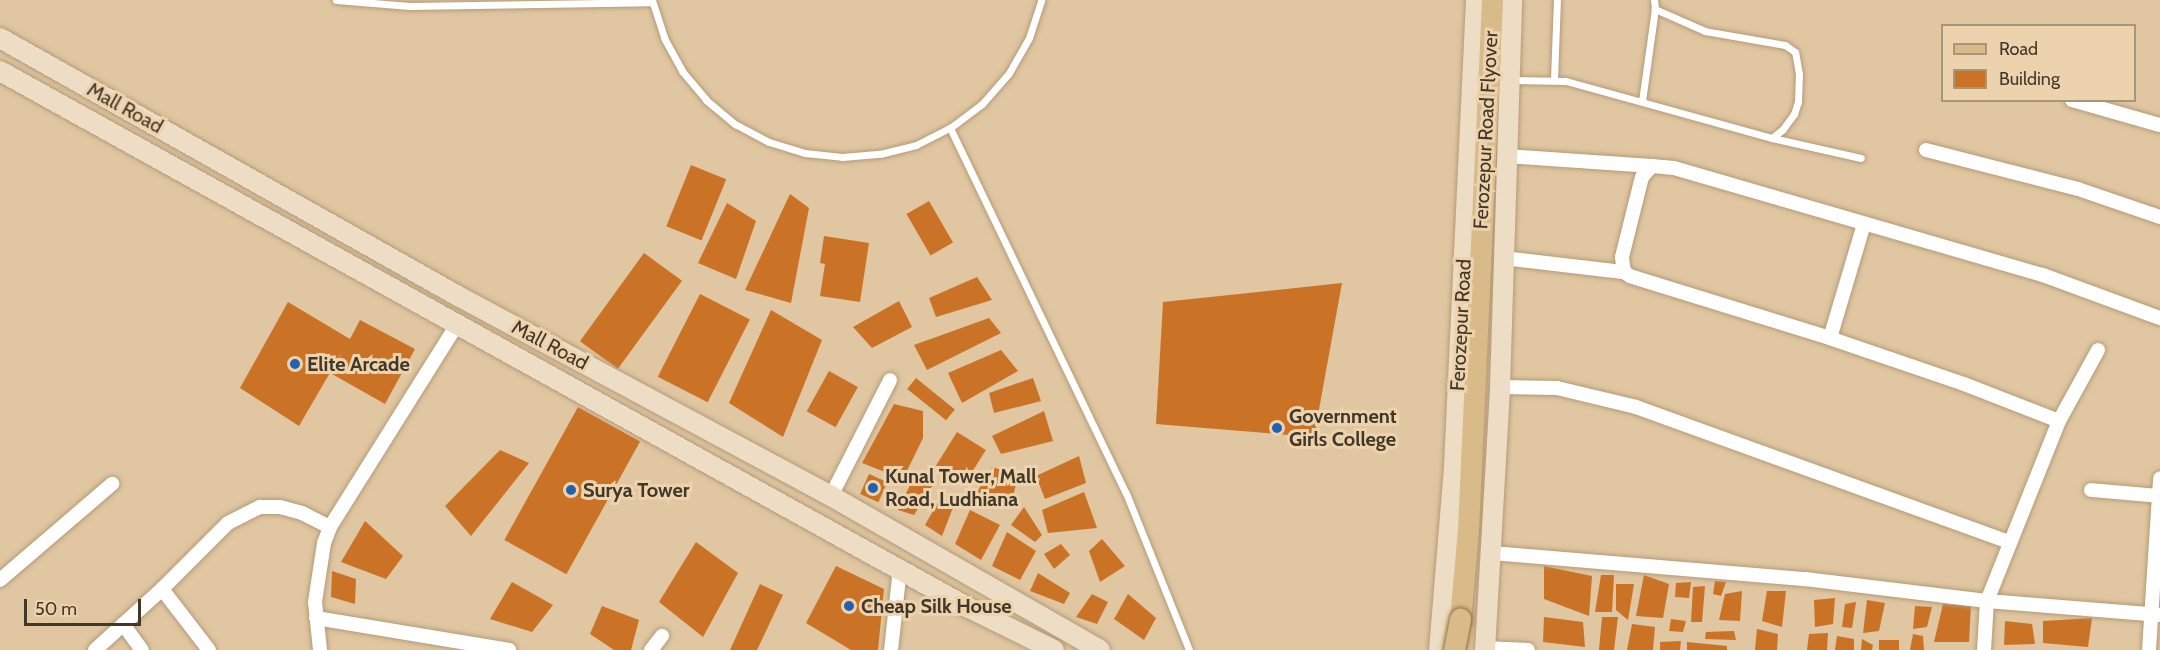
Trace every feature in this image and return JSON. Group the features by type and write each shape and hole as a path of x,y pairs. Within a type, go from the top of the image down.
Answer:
{"main road":[{"name":"Ferozepur Road","path":"1439,650 1454,466 1476,0"},
{"name":"Ferozepur Road Flyover","path":"1454,650 1460,619 1468,518 1492,0"},
{"path":"1440,630 1485,644 1500,387 1512,0"},
{"name":"Mall Road","path":"0,38 458,296 831,496 1100,650"},
{"name":"Mall Road","path":"0,71 456,326 900,568 967,607 1052,650"}],"street":[{"path":"2079,102 2160,125"},
{"path":"1926,150 2078,189 2160,217"},
{"path":"1506,156 1674,168 2043,275 2160,318"},
{"path":"1624,272 1622,257 1642,177 1652,166"},
{"path":"1830,338 1864,224"},
{"path":"1504,258 1624,272 1642,282 1830,338 1964,384 2059,421"},
{"path":"320,650 316,618 324,543 330,527 456,326"},
{"path":"1984,650 1987,601 2009,542 2059,421 2098,350"},
{"path":"831,496 890,381"},
{"path":"1500,387 1557,388 1636,407 2009,542"},
{"path":"2149,650 2156,615 2160,478"},
{"path":"0,580 112,484"},
{"path":"2091,490 2159,496"},
{"path":"95,650 162,589 228,523 243,514 260,507 280,507 302,513 330,527"},
{"path":"1492,553 1805,579 1987,601 2156,615"},
{"path":"891,650 900,568"},
{"path":"162,589 209,650"},
{"path":"316,618 509,650"},
{"path":"123,624 142,650"},
{"path":"651,650 662,636"},
{"path":"1485,644 1528,650"}],"lane":[{"path":"336,0 410,6 652,1 664,38 682,71 706,100 735,123 769,142 814,154 842,157 880,154 916,145 950,128 982,104 1009,73 1029,38 1041,0"},
{"path":"1554,80 1557,0"},
{"path":"1642,100 1655,9 1654,0"},
{"path":"1655,9 1705,31 1785,45 1795,52 1799,74 1798,102 1790,121 1772,138"},
{"path":"1509,80 1554,80 1642,100 1772,138 1861,158"},
{"path":"950,128 1126,493 1189,650"}],"building":[{"path":"691,165 726,179 702,240 666,226"},
{"path":"790,194 809,208 791,303 745,290"},
{"path":"929,201 953,243 930,256 906,214"},
{"path":"727,203 756,221 736,279 698,263"},
{"path":"824,236 869,243 860,302 820,296 825,264 820,263"},
{"path":"644,253 682,281 618,369 580,341"},
{"path":"977,277 992,300 936,317 929,298"},
{"path":"1342,283 1314,437 1156,424 1163,302"},
{"path":"700,294 750,319 708,402 658,377"},
{"path":"899,301 912,327 872,348 853,327"},
{"name":"Elite Arcade","path":"288,302 350,339 360,320 415,349 385,404 332,374 342,352 299,426 240,388"},
{"path":"771,310 822,340 783,437 729,403"},
{"path":"989,318 1001,333 927,370 914,345"},
{"path":"1001,350 1018,371 962,403 948,373"},
{"path":"829,371 858,387 836,427 807,411"},
{"path":"916,378 955,409 946,420 907,389"},
{"path":"1033,378 1041,401 994,413 989,393"},
{"path":"894,404 923,411 923,438 903,479 862,463"},
{"name":"Surya Tower","path":"578,407 640,441 566,574 504,540"},
{"path":"1044,411 1053,441 1001,454 992,436"},
{"path":"957,432 986,450 964,485 935,467"},
{"path":"500,450 529,463 471,536 445,506"},
{"path":"1079,456 1086,483 1045,499 1036,476"},
{"path":"992,467 1018,475 1011,506 977,492"},
{"name":"Kunal Tower, Mall Road, Ludhiana","path":"869,474 887,482 878,502 860,494"},
{"path":"913,479 934,483 914,515 898,510"},
{"path":"1084,492 1097,528 1048,533 1042,510"},
{"path":"941,497 954,505 942,536 925,525"},
{"path":"1024,507 1042,535 1035,542 1011,525"},
{"path":"970,510 1000,525 981,560 955,544"},
{"path":"365,521 403,556 386,579 341,562"},
{"path":"1007,532 1036,551 1020,580 992,566"},
{"path":"1102,539 1125,566 1100,582 1089,551"},
{"path":"696,542 738,573 703,637 659,602"},
{"path":"1061,544 1070,555 1054,569 1044,554"},
{"name":"Cheap Silk House","path":"836,566 884,589 878,650 851,650 806,623"},
{"path":"1544,566 1592,576 1589,616 1544,599"},
{"path":"332,571 356,579 355,604 331,597"},
{"path":"1038,573 1070,593 1064,604 1030,591"},
{"path":"1601,575 1614,575 1612,612 1595,612"},
{"path":"1644,575 1669,584 1663,618 1636,616"},
{"path":"1715,581 1726,582 1721,596 1713,594"},
{"path":"512,582 553,605 532,632 490,619"},
{"path":"1691,582 1689,598 1675,597 1676,583"},
{"path":"760,584 783,595 757,650 730,650"},
{"path":"1616,584 1634,584 1628,620 1616,610"},
{"path":"1705,586 1702,622 1691,622 1693,587"},
{"path":"1742,591 1740,621 1719,620 1725,594"},
{"path":"1767,591 1786,591 1782,627 1762,621"},
{"path":"1092,594 1108,602 1097,624 1076,617"},
{"path":"1128,594 1156,618 1144,640 1114,619"},
{"path":"1835,598 1833,624 1815,627 1814,600"},
{"path":"1867,600 1885,603 1879,631 1863,633"},
{"path":"1856,602 1852,628 1842,627 1845,604"},
{"path":"1943,604 1971,606 1969,642 1934,642"},
{"path":"602,606 639,620 631,650 614,650 590,634"},
{"path":"1915,606 1932,607 1927,627 1913,629"},
{"path":"1544,617 1583,622 1585,647 1543,642"},
{"path":"1602,617 1618,617 1614,650 1599,650"},
{"path":"2092,618 2088,647 2043,643 2043,621"},
{"path":"1671,619 1686,621 1683,632 1669,631"},
{"path":"2005,621 2032,624 2035,644 2004,645"},
{"path":"1632,624 1655,627 1653,650 1627,650"},
{"path":"1757,629 1778,634 1777,650 1755,650"},
{"path":"1734,631 1736,640 1705,639 1706,632"},
{"path":"1828,633 1827,650 1807,650 1809,634"},
{"path":"1913,634 1923,636 1924,650 1910,650"},
{"path":"1837,636 1854,639 1854,650 1835,650"},
{"path":"1862,639 1873,645 1872,650 1861,650"},
{"path":"1879,640 1899,640 1899,650 1879,650"},
{"path":"1681,641 1680,650 1660,650 1660,642"},
{"path":"1687,642 1727,646 1727,650 1687,650"}],"place":[{"name":"Elite Arcade","path":"295,364"},
{"name":"Government Girls College","path":"1277,428"},
{"name":"Kunal Tower, Mall Road, Ludhiana","path":"873,488"},
{"name":"Surya Tower","path":"571,490"},
{"name":"Cheap Silk House","path":"849,606"}]}
